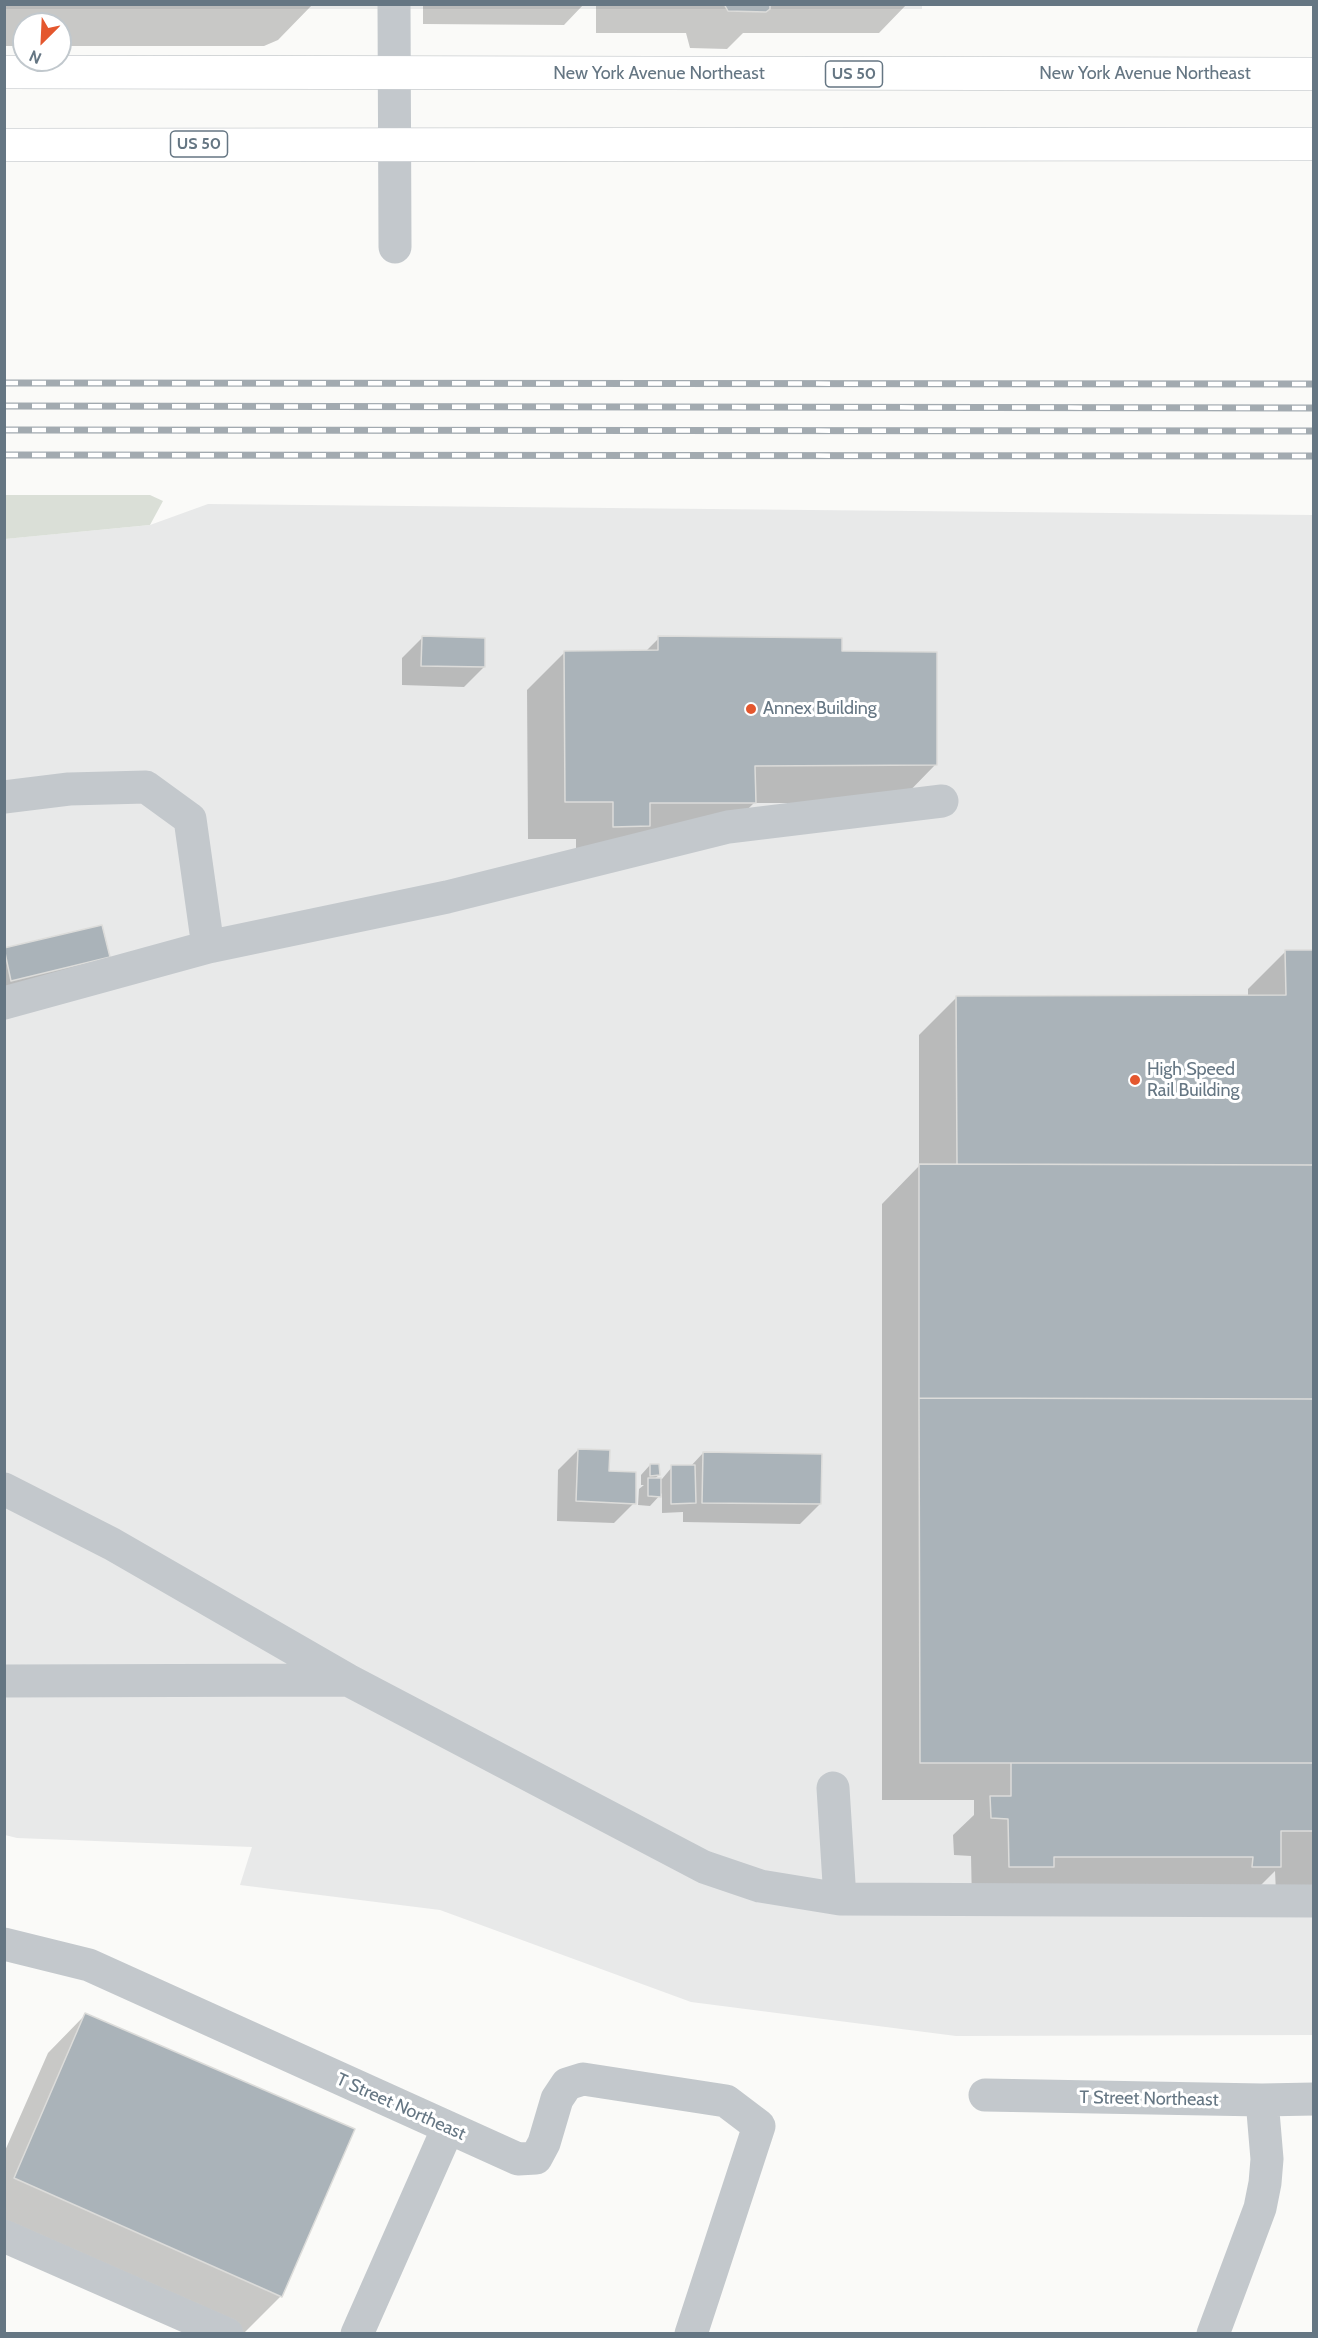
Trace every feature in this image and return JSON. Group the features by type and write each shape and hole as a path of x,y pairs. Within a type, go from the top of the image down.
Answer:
{"highway":[{"name":"New York Avenue Northeast","path":"4,72 1314,74"},
{"name":"US 50","path":"4,145 1314,144"}],"street":[{"path":"394,4 395,247"},
{"path":"4,797 69,789 146,787 190,819 208,947"},
{"path":"4,1003 208,947 447,897 729,827 942,801"},
{"path":"4,1489 112,1544 348,1680 704,1867 760,1886 840,1899 1314,1901"},
{"path":"4,1681 348,1680"},
{"path":"834,1788 840,1899"},
{"name":"T Street Northeast","path":"4,1944 89,1965 518,2159 536,2158 558,2099 567,2084 583,2079 726,2101 759,2126 691,2334"},
{"name":"T Street Northeast","path":"985,2095 1262,2100 1314,2098"},
{"path":"1213,2334 1260,2208 1267,2159 1262,2100"},
{"path":"357,2334 448,2128"},
{"path":"4,2236 227,2334"}],"shaded area":[{"path":"922,4 922,9 5,9 4,5"},
{"path":"5,495 150,495 163,501 150,525 5,539"},
{"path":"208,504 1313,515 1313,2035 956,2036 691,2002 440,1910 240,1885 252,1847 17,1838 5,1835 4,539 150,525"}],"building":[{"path":"724,4 770,4 770,9 766,12 728,11"},
{"path":"422,636 485,638 485,667 421,666"},
{"name":"Annex Building","path":"658,636 842,638 842,651 937,652 937,765 755,766 756,803 650,803 650,826 613,827 613,802 565,802 564,651 658,650"},
{"path":"102,925 110,957 11,981 4,948"},
{"name":"High Speed Rail Building","path":"1285,950 1314,950 1314,1165 957,1164 956,996 1286,995"},
{"path":"919,1164 1314,1165 1314,1399 919,1398"},
{"path":"919,1398 1314,1399 1314,1763 920,1763"},
{"path":"578,1449 610,1450 609,1471 636,1472 636,1504 576,1501"},
{"path":"703,1452 822,1454 821,1504 702,1503"},
{"path":"650,1464 659,1464 660,1475 650,1476"},
{"path":"671,1465 695,1465 696,1503 671,1504"},
{"path":"648,1478 661,1478 661,1497 648,1496"},
{"path":"1011,1763 1314,1763 1314,1856 1313,1831 1281,1831 1281,1867 1252,1867 1253,1857 1054,1857 1054,1867 1009,1867 1008,1819 991,1818 990,1796 1011,1796"},
{"path":"85,2013 355,2129 282,2297 14,2178"}],"railway":[{"path":"4,383 1314,384"},
{"path":"4,406 1314,408"},
{"path":"4,430 1314,431"},
{"path":"4,455 1314,456"}],"place":[{"name":"Annex Building","path":"751,709"},
{"name":"High Speed Rail Building","path":"1135,1080"}]}
